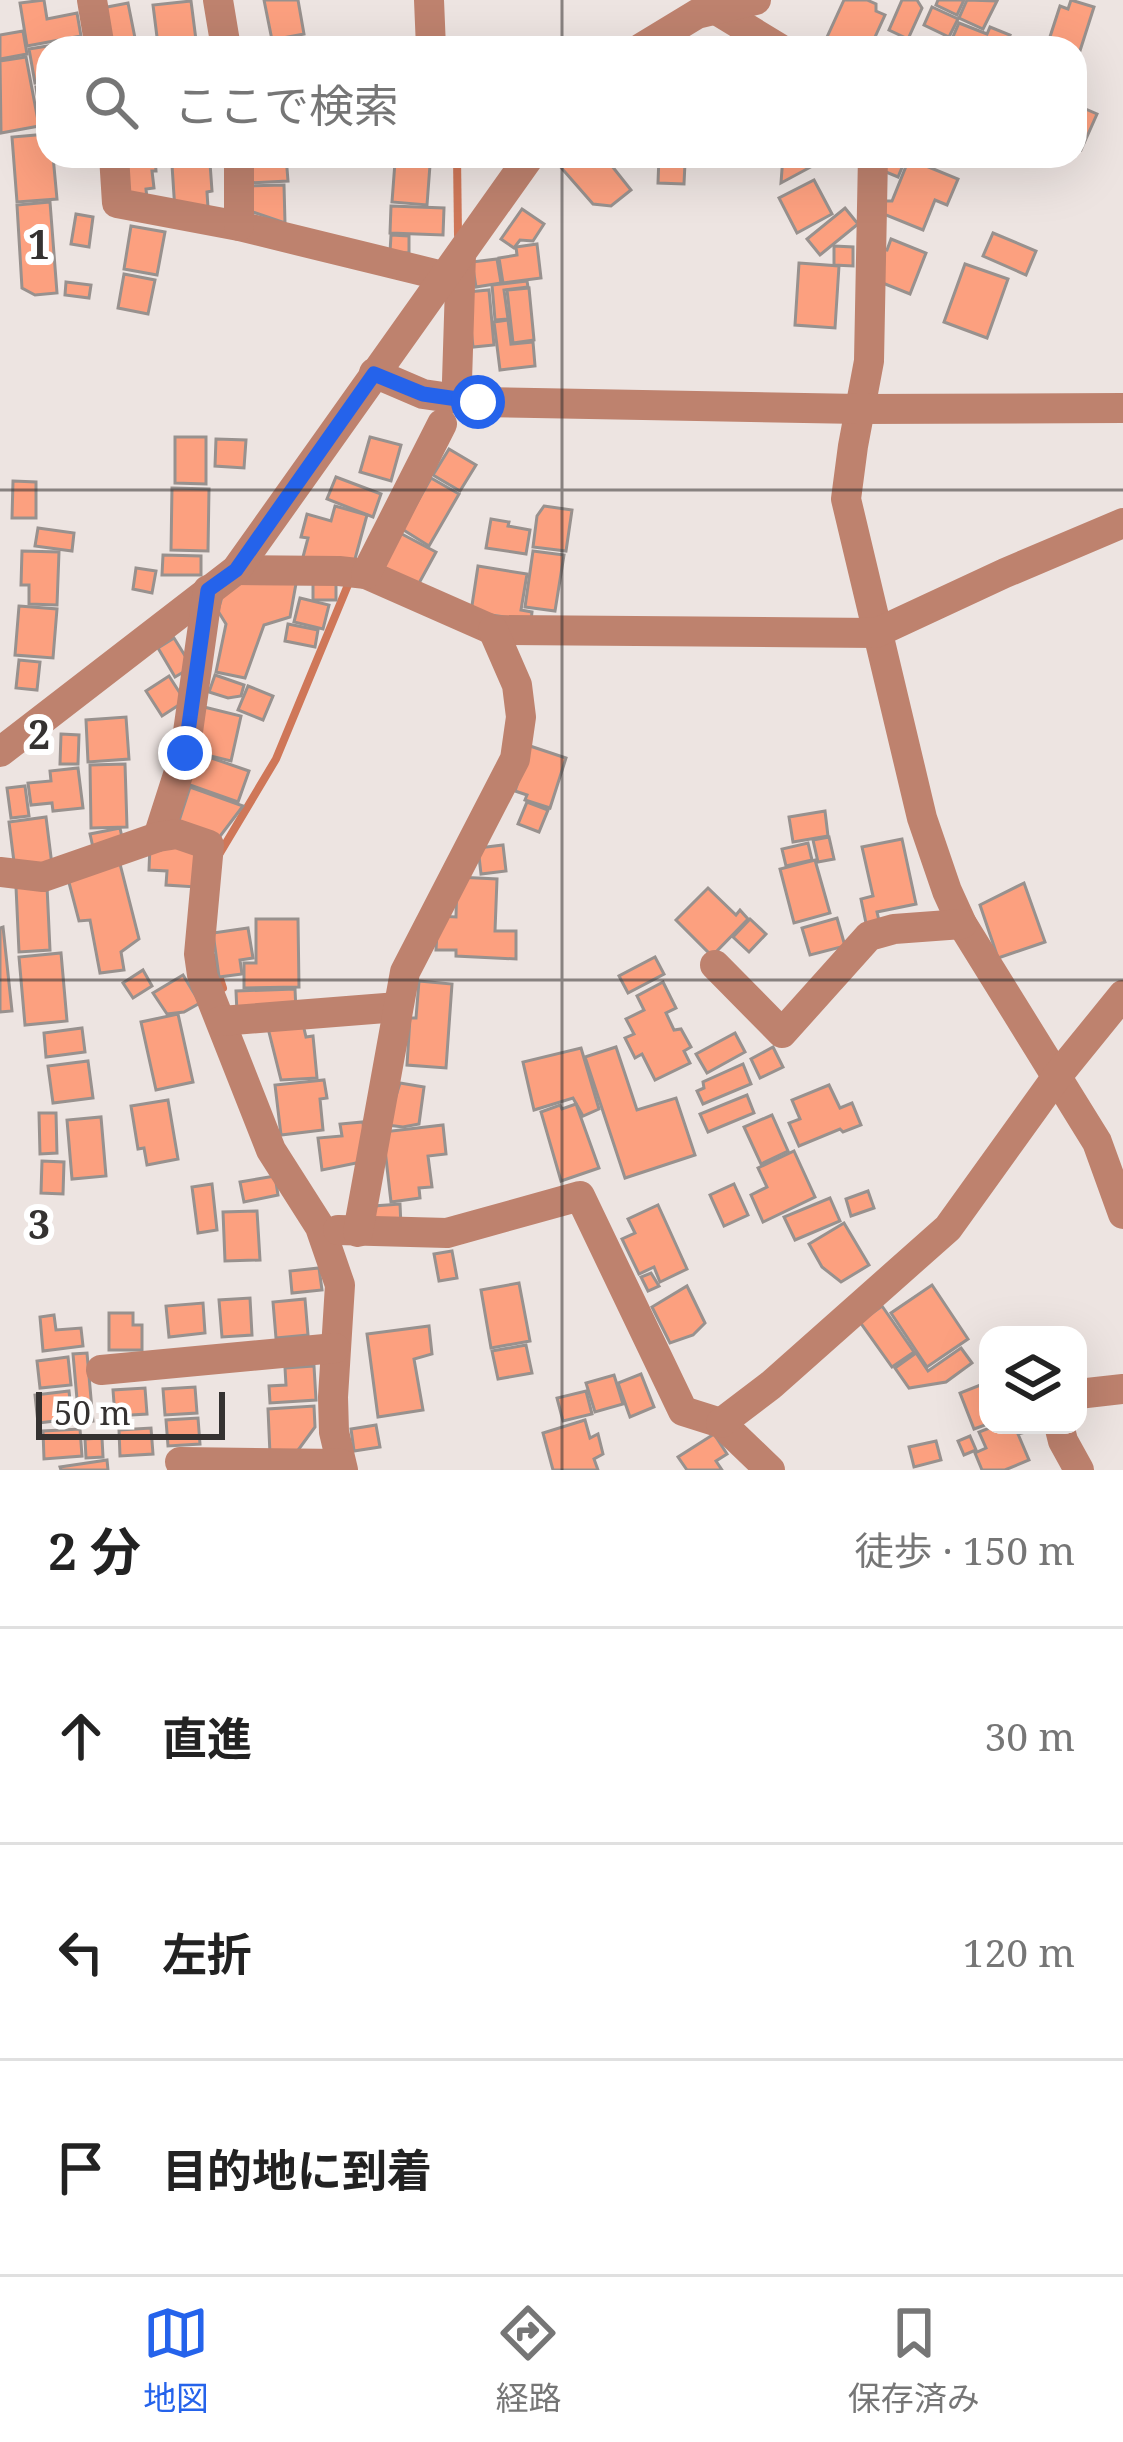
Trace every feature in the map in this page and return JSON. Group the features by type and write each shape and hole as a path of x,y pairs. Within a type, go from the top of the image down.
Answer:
{"street":[{"path":"92,0 98,36"},
{"path":"218,0 224,36"},
{"path":"429,0 430,36"},
{"path":"658,36 700,6 756,0"},
{"path":"700,6 756,36"},
{"path":"115,168 117,203 452,265"},
{"path":"239,168 239,226"},
{"path":"0,752 236,570 521,168"},
{"path":"872,168 869,361 846,499 876,633 922,818 947,891 962,924 1097,1142 1123,1214"},
{"path":"452,265 457,381"},
{"path":"374,374 423,394 478,402 1123,408"},
{"path":"355,573 442,424"},
{"path":"236,570 355,573 493,630 876,633 1123,523"},
{"path":"158,837 185,753 208,590"},
{"path":"358,1232 405,971 515,759 520,717 517,685 493,630"},
{"path":"0,872 44,877 177,834 209,845 199,954 202,975 272,1150 320,1227 340,1285 333,1397 342,1467 180,1462"},
{"path":"715,965 782,1033 869,936 893,929 962,924"},
{"path":"221,1021 398,1007"},
{"path":"721,1423 948,1228 1058,1076 1117,1010"},
{"path":"320,1227 447,1233 580,1196 683,1411 721,1423 770,1470"},
{"path":"101,1370 335,1348"},
{"path":"1087,1393 1123,1389"},
{"path":"1061,1434 1079,1470"}],"building":[{"path":"44,0 47,19 77,13 81,36 36,36 36,44 27,46 20,3"},
{"path":"264,0 298,0 304,34 271,36"},
{"path":"844,0 867,0 885,15 875,36 828,36"},
{"path":"902,0 917,0 922,8 909,36 889,30"},
{"path":"938,0 964,0 957,15 936,5"},
{"path":"967,0 997,1 983,29 959,18"},
{"path":"1071,0 1094,7 1085,36 1050,36 1060,6 1068,9"},
{"path":"191,1 195,36 157,36 153,5"},
{"path":"128,3 135,36 107,36 102,8"},
{"path":"932,7 958,19 950,36 924,25"},
{"path":"959,23 987,34 990,27 1010,35 1010,36 953,36"},
{"path":"23,31 27,54 0,59 0,35"},
{"path":"36,48 36,83 35,83 29,49"},
{"path":"26,57 36,127 1,133 0,61"},
{"path":"1087,110 1097,114 1087,136"},
{"path":"36,135 36,168 54,168 57,199 17,202 12,137"},
{"path":"121,168 156,168 154,188 146,189 147,199 130,201"},
{"path":"172,168 210,168 208,208 175,211"},
{"path":"247,168 287,168 288,181 248,183"},
{"path":"395,168 430,168 427,205 392,202"},
{"path":"561,168 614,168 631,190 611,206 593,204"},
{"path":"659,168 685,168 684,184 658,183"},
{"path":"782,168 809,168 781,183"},
{"path":"882,168 902,168 898,177"},
{"path":"905,168 931,168 958,179 947,205 935,200 923,230 881,213 886,201 892,201"},
{"path":"814,180 832,214 797,233 779,198"},
{"path":"284,185 285,223 250,211 249,186"},
{"path":"50,202 57,293 35,295 22,288 17,205"},
{"path":"391,206 444,208 443,235 390,233"},
{"path":"845,208 858,224 820,255 807,239"},
{"path":"522,209 544,224 533,241 520,240 514,248 501,239"},
{"path":"76,214 93,217 89,247 71,244"},
{"path":"131,226 165,232 157,275 124,269"},
{"path":"993,233 1036,251 1026,275 983,256"},
{"path":"391,235 409,236 409,253 390,252"},
{"path":"891,239 926,253 910,294 875,280 874,248 887,250"},
{"path":"537,244 541,278 503,283 499,258 517,255 516,247"},
{"path":"834,246 853,247 853,266 834,265"},
{"path":"497,259 501,283 476,287 472,262"},
{"path":"799,263 839,266 835,328 795,325"},
{"path":"965,264 1008,279 987,338 944,322"},
{"path":"124,274 155,280 148,314 118,308"},
{"path":"527,281 528,287 504,290 508,319 495,320 492,285"},
{"path":"66,282 91,285 89,298 65,295"},
{"path":"529,288 534,340 513,343 507,290"},
{"path":"489,290 494,345 473,347 467,292"},
{"path":"508,320 511,344 533,342 535,366 500,370 494,322"},
{"path":"175,437 206,437 206,484 175,483"},
{"path":"370,437 401,445 391,481 360,472"},
{"path":"216,439 246,440 244,468 215,466"},
{"path":"449,449 476,465 460,491 433,475"},
{"path":"336,477 381,494 373,517 327,499"},
{"path":"431,478 459,494 429,546 402,529"},
{"path":"13,481 36,482 36,518 12,518"},
{"path":"172,488 209,489 208,551 171,550"},
{"path":"335,506 367,515 352,570 303,557 308,538 301,537 307,514 331,521"},
{"path":"544,506 572,510 566,551 533,547 537,516"},
{"path":"491,519 530,530 526,554 486,548"},
{"path":"38,528 74,533 72,551 35,546"},
{"path":"398,532 436,552 418,585 380,565"},
{"path":"22,551 59,552 57,605 29,604 29,585 21,585"},
{"path":"533,551 564,555 555,611 525,607"},
{"path":"163,555 201,556 201,575 162,575"},
{"path":"478,566 527,574 521,610 532,612 531,621 471,612"},
{"path":"136,568 156,571 152,593 133,589"},
{"path":"240,575 297,578 290,617 264,625 245,678 216,672 226,624 218,611 223,593"},
{"path":"313,580 336,580 336,600 313,600"},
{"path":"300,598 329,605 323,629 294,622"},
{"path":"19,606 57,609 53,658 15,655"},
{"path":"288,624 318,630 315,647 285,641"},
{"path":"174,638 192,667 175,677 158,648"},
{"path":"19,660 40,662 37,690 16,688"},
{"path":"215,675 244,685 241,696 209,692"},
{"path":"169,676 185,701 162,716 146,691"},
{"path":"248,686 273,696 263,720 238,710"},
{"path":"204,707 241,716 231,761 194,752"},
{"path":"126,717 129,759 88,762 86,720"},
{"path":"61,734 79,735 78,764 60,764"},
{"path":"530,746 566,758 550,808 525,800 527,795 515,791"},
{"path":"197,753 249,771 238,802 187,784"},
{"path":"125,764 127,827 91,828 90,765"},
{"path":"78,768 83,808 53,811 52,803 31,805 28,783 51,781 50,771"},
{"path":"25,786 29,816 11,818 7,788"},
{"path":"190,787 243,806 218,839 178,824"},
{"path":"527,802 548,810 539,832 518,824"},
{"path":"825,811 828,836 793,842 789,817"},
{"path":"46,817 52,865 15,870 9,822"},
{"path":"120,828 124,847 94,852 90,834"},
{"path":"829,837 834,859 818,862 813,840"},
{"path":"902,839 916,904 877,912 880,925 867,928 861,899 873,896 862,847"},
{"path":"808,843 812,860 786,866 782,849"},
{"path":"150,845 199,848 196,887 166,885 167,871 149,870"},
{"path":"503,845 506,871 481,874 478,848"},
{"path":"119,860 139,939 121,952 124,970 100,973 90,920 79,921 67,875"},
{"path":"815,860 830,913 794,923 780,869"},
{"path":"457,877 497,879 495,931 516,931 516,959 456,956 456,950 436,950 438,916 456,917"},
{"path":"1024,883 1045,942 998,958 980,905"},
{"path":"47,886 50,950 19,952 16,887"},
{"path":"708,888 736,915 740,910 748,919 712,956 676,920"},
{"path":"837,918 845,946 810,955 802,928"},
{"path":"256,919 298,919 299,987 244,988 244,963 256,963"},
{"path":"750,919 766,934 749,952 733,937"},
{"path":"0,928 12,1011 0,1012"},
{"path":"248,928 253,958 240,960 242,974 219,977 213,933"},
{"path":"61,953 67,1021 25,1025 19,957"},
{"path":"655,957 664,974 628,993 619,976"},
{"path":"143,970 152,986 133,998 123,983"},
{"path":"183,975 200,1003 167,1014 153,993"},
{"path":"419,981 452,984 446,1068 407,1065 410,1018 416,1018"},
{"path":"663,982 676,1008 666,1013 674,1030 681,1029 691,1047 684,1051 690,1063 655,1080 642,1054 635,1058 625,1038 634,1034 626,1019 644,1010 637,996"},
{"path":"295,989 296,1011 237,1013 236,991"},
{"path":"178,1014 193,1082 156,1090 141,1022"},
{"path":"302,1020 306,1037 313,1036 317,1078 281,1080 268,1028"},
{"path":"82,1028 85,1052 46,1057 44,1033"},
{"path":"735,1033 745,1052 707,1073 696,1054"},
{"path":"616,1047 637,1110 676,1098 695,1155 625,1178 585,1057"},
{"path":"773,1047 783,1067 760,1078 751,1059"},
{"path":"581,1048 599,1109 583,1116 573,1098 534,1110 523,1062"},
{"path":"88,1061 93,1098 53,1103 48,1066"},
{"path":"743,1064 751,1084 703,1104 697,1091 704,1088 703,1082"},
{"path":"324,1080 327,1098 320,1099 323,1130 281,1135 275,1085"},
{"path":"400,1083 424,1087 419,1124 387,1125"},
{"path":"829,1085 840,1108 852,1103 861,1125 799,1146 789,1123 800,1119 792,1100"},
{"path":"747,1095 754,1113 708,1132 700,1114"},
{"path":"168,1100 178,1159 147,1165 144,1148 138,1149 131,1106"},
{"path":"576,1104 599,1168 561,1181 541,1112"},
{"path":"39,1113 56,1113 57,1153 40,1154"},
{"path":"772,1115 788,1151 761,1164 744,1127"},
{"path":"101,1117 106,1176 72,1179 67,1120"},
{"path":"363,1122 366,1161 322,1170 318,1138 342,1136 340,1124"},
{"path":"443,1125 446,1154 428,1156 432,1187 419,1188 420,1198 391,1202 383,1132"},
{"path":"794,1151 815,1197 763,1222 751,1195 767,1187 758,1168"},
{"path":"42,1161 64,1162 63,1194 41,1193"},
{"path":"275,1176 278,1195 244,1202 240,1182"},
{"path":"212,1184 217,1230 198,1233 192,1187"},
{"path":"734,1184 748,1215 724,1226 710,1195"},
{"path":"868,1191 874,1208 851,1216 846,1199"},
{"path":"830,1198 840,1221 795,1240 784,1217"},
{"path":"400,1204 401,1226 375,1227 374,1206"},
{"path":"658,1205 687,1269 660,1282 654,1267 639,1274 622,1239 635,1233 628,1219"},
{"path":"257,1211 260,1260 225,1261 223,1212"},
{"path":"844,1223 869,1265 841,1282 822,1267 809,1244"},
{"path":"452,1251 457,1278 439,1281 434,1254"},
{"path":"319,1268 322,1290 292,1293 290,1271"},
{"path":"651,1273 659,1286 648,1291 641,1277"},
{"path":"519,1283 530,1341 491,1348 481,1290"},
{"path":"932,1285 968,1339 927,1367 891,1313"},
{"path":"687,1286 705,1323 693,1335 670,1343 652,1307"},
{"path":"250,1298 252,1335 222,1337 219,1300"},
{"path":"305,1299 308,1335 276,1338 273,1302"},
{"path":"203,1303 205,1333 169,1337 166,1306"},
{"path":"882,1306 914,1352 892,1367 860,1322"},
{"path":"109,1313 133,1313 133,1325 142,1325 142,1350 109,1350"},
{"path":"54,1315 56,1330 81,1328 83,1346 43,1351 40,1317"},
{"path":"429,1326 432,1354 414,1359 423,1410 378,1417 367,1334"},
{"path":"526,1345 532,1373 498,1379 492,1351"},
{"path":"961,1348 972,1363 946,1382 909,1388 895,1368 916,1353 928,1371"},
{"path":"87,1353 93,1421 79,1422 73,1354"},
{"path":"68,1357 71,1385 40,1388 37,1361"},
{"path":"314,1366 316,1400 270,1403 269,1386 286,1385 285,1368"},
{"path":"641,1374 654,1407 630,1417 618,1383"},
{"path":"614,1375 623,1404 595,1412 586,1383"},
{"path":"979,1386 979,1427 974,1429 960,1393"},
{"path":"195,1387 197,1413 165,1415 163,1389"},
{"path":"145,1388 147,1414 115,1416 113,1390"},
{"path":"69,1391 72,1419 38,1423 35,1395"},
{"path":"586,1391 592,1414 563,1421 557,1398"},
{"path":"314,1406 315,1427 296,1453 270,1454 268,1409"},
{"path":"198,1418 200,1444 168,1446 166,1420"},
{"path":"585,1420 590,1438 598,1434 603,1454 594,1459 598,1470 553,1470 543,1433"},
{"path":"376,1425 380,1447 354,1451 351,1429"},
{"path":"151,1428 153,1454 120,1456 119,1430"},
{"path":"80,1429 82,1456 44,1459 43,1431"},
{"path":"714,1434 727,1454 716,1461 722,1470 687,1470 678,1457"},
{"path":"980,1434 1018,1434 1029,1460 1005,1470 982,1470 975,1453 986,1448"},
{"path":"970,1436 976,1450 964,1455 958,1441"},
{"path":"102,1438 103,1457 86,1458 85,1439"},
{"path":"936,1441 941,1460 914,1467 909,1447"},
{"path":"107,1460 108,1470 60,1467"}],"waterway":[{"path":"457,168 458,235"},
{"path":"220,853 276,759 350,580"},
{"path":"213,957 223,988"}],"route":[{"path":"185,753 208,590 236,570 374,374 423,394 478,402"}]}
